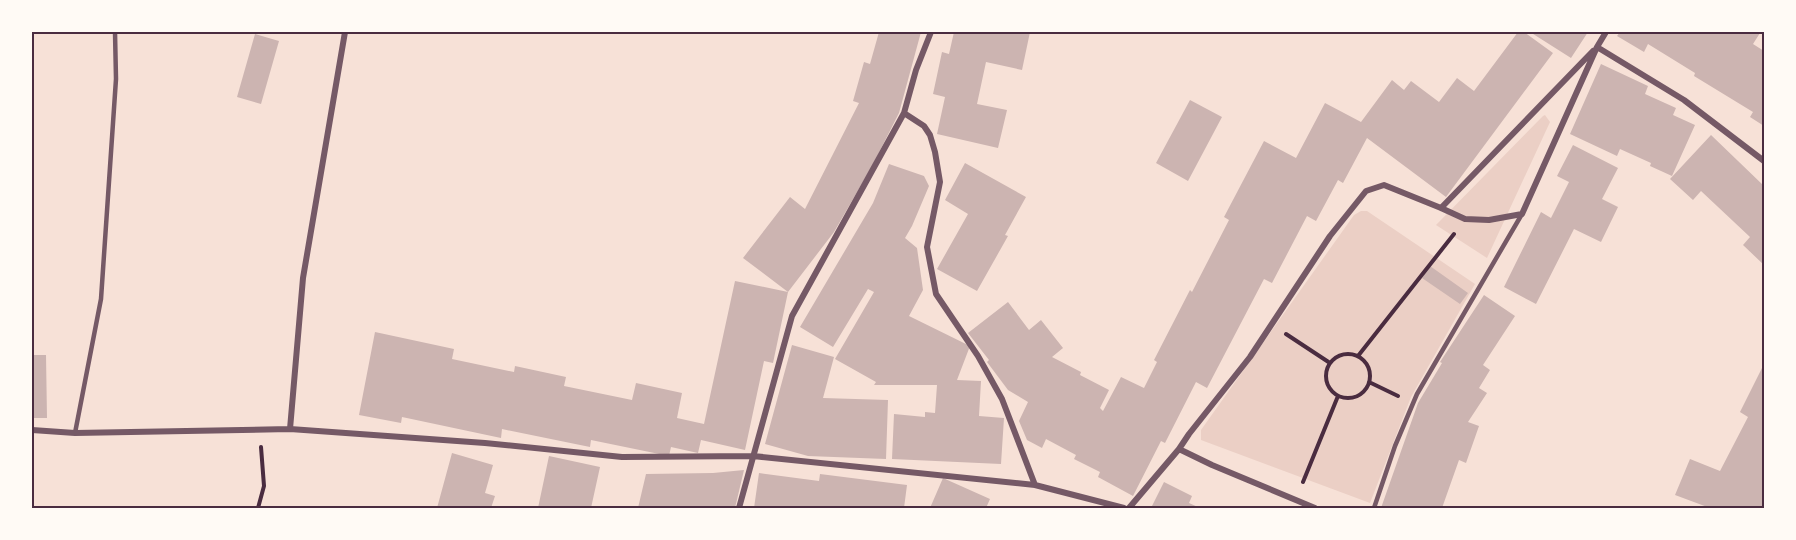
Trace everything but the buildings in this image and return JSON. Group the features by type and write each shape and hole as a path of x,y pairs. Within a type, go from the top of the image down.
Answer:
{"street":[{"path":"290,429 303,278 345,32"},
{"path":"739,508 792,316 904,113 916,70 931,32"},
{"path":"1129,508 1179,449 1250,357 1270,323 1330,236 1366,191 1384,185 1466,219 1489,220 1522,214 1597,47 1606,32"},
{"path":"1597,47 1684,100 1764,161"},
{"path":"1441,208 1597,47"},
{"path":"904,113 924,126 930,135 935,152 940,182 927,247 936,294 978,356 1002,399 1035,484"},
{"path":"32,430 75,433 290,429 485,443 622,457 753,456 1035,484 1124,508"},
{"path":"1179,449 1315,508"}],"lane":[{"path":"75,433 101,299 116,79 115,32"},
{"path":"1374,508 1395,446 1413,404 1522,214"}],"path":[{"path":"1358,356 1466,219"},
{"path":"1270,323 1330,363"},
{"path":"1349,353 1358,356 1365,361 1369,369 1369,382 1363,393 1356,397 1347,399 1338,396 1327,383 1326,375 1330,363 1333,359 1349,353"},
{"path":"1369,382 1413,404"},
{"path":"1295,501 1338,396"},
{"path":"258,508 264,486 260,429"}],"shaded area":[{"path":"1545,115 1550,122 1487,258 1436,225 1543,116"},
{"path":"1367,211 1475,284 1411,397 1370,503 1201,440 1201,430 1354,215"}]}
